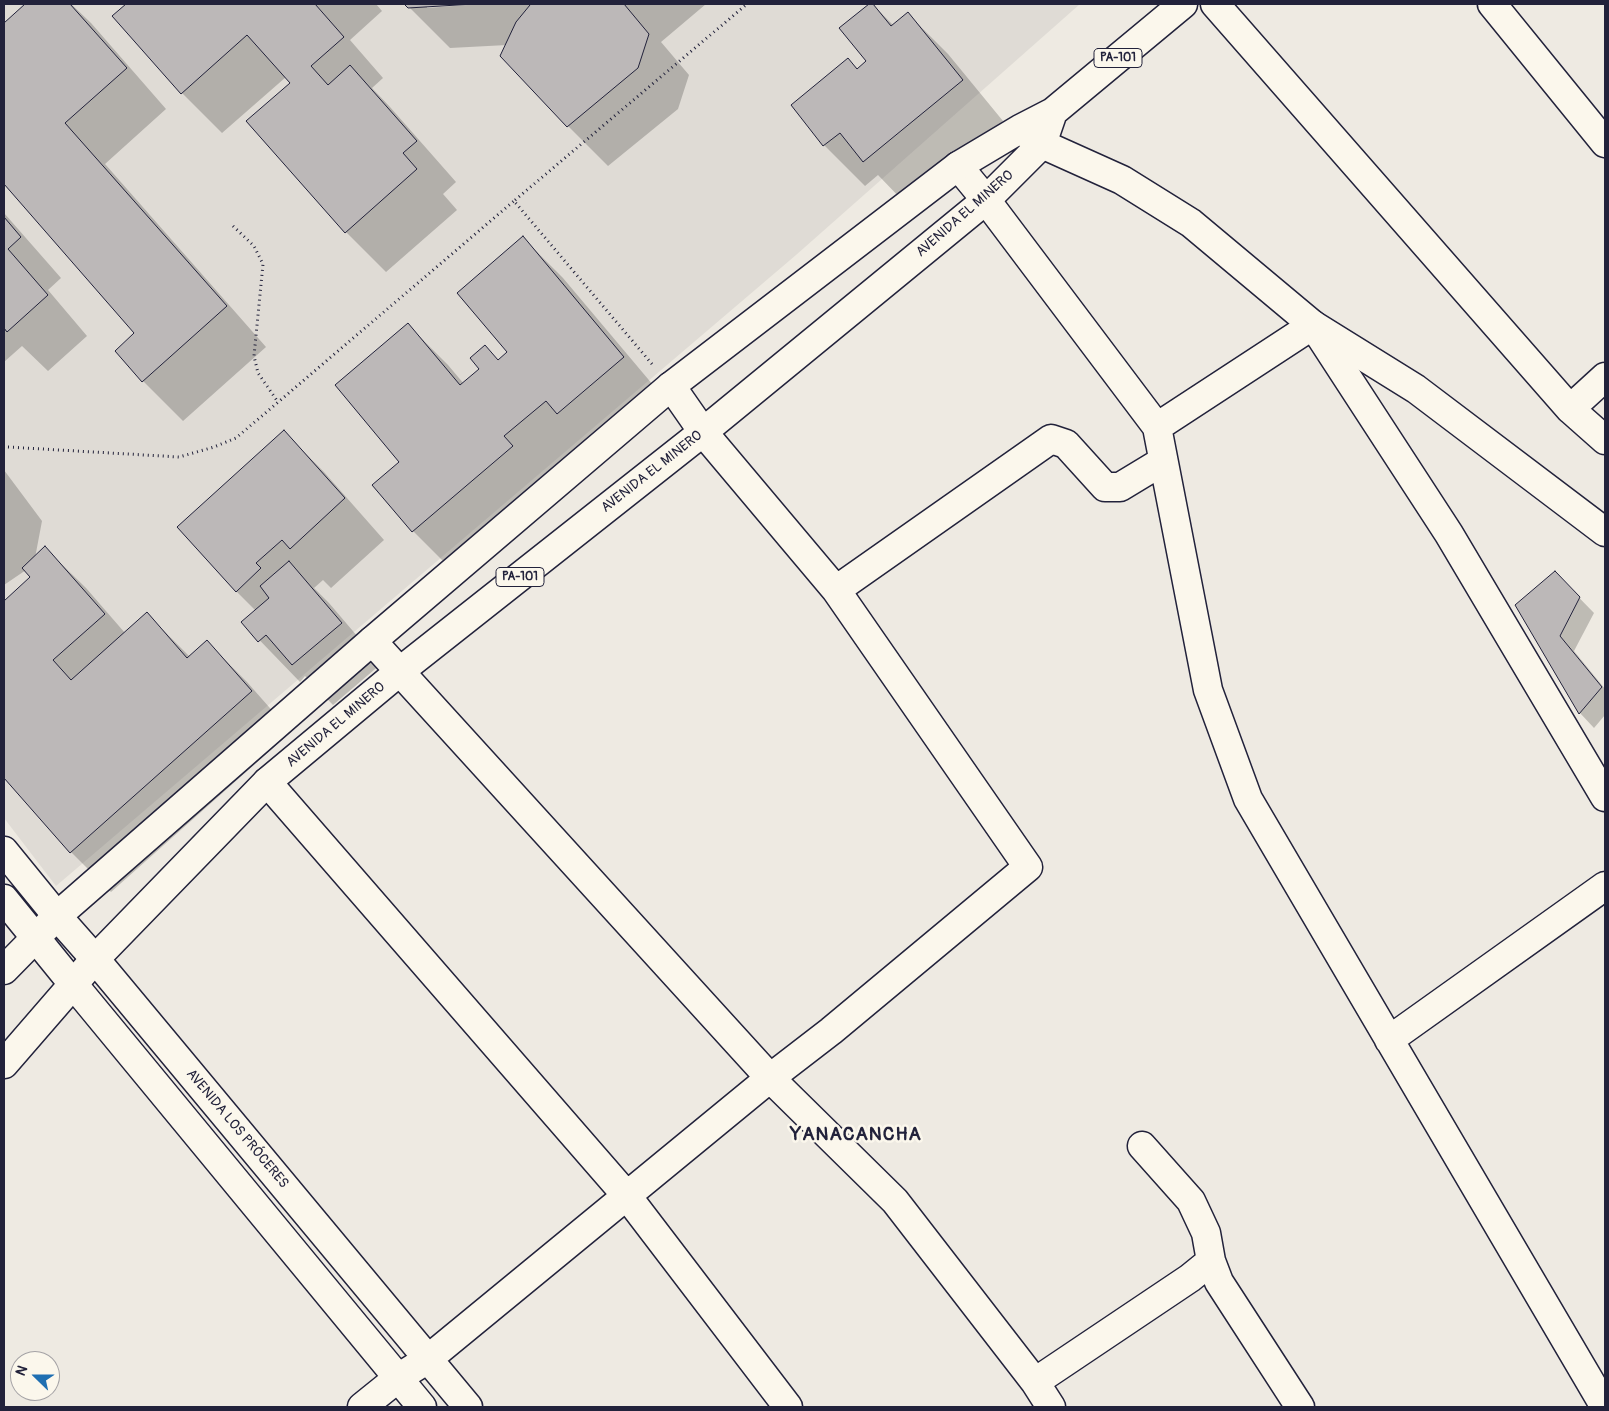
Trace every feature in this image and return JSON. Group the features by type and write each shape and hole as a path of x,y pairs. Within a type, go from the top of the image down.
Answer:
{"street":[{"name":"AVENIDA EL MINERO","path":"4,1064 96,959 267,782 399,672 703,432 986,200 1031,136 1053,112 1183,4"},
{"path":"1215,4 1570,409 1605,440"},
{"path":"1492,4 1605,143"},
{"name":"AVENIDA EL MINERO","path":"4,970 57,916 372,641 670,386 958,166 1031,136"},
{"path":"1031,136 1122,180 1191,223 1313,325 1416,390 1600,531"},
{"path":"958,166 986,200 1157,427 1208,690 1248,799 1605,1407"},
{"path":"1157,427 1313,325"},
{"path":"1313,325 1449,534 1605,797"},
{"path":"1570,409 1605,377"},
{"path":"362,1407 398,1378 428,1359 770,1078 831,1031 1028,867 836,590 703,432 670,386"},
{"path":"836,590 1051,439 1066,444 1104,487 1120,487 1163,461"},
{"path":"372,641 770,1078 895,1201 1035,1382 1051,1407"},
{"path":"267,782 627,1196 788,1407"},
{"path":"204,788 230,819"},
{"name":"AVENIDA LOS PRÓCERES","path":"4,851 468,1407"},
{"path":"1389,1040 1605,886"},
{"path":"4,899 422,1407"},
{"path":"1142,1146 1191,1201 1206,1233 1211,1261 1219,1282 1300,1407"},
{"path":"1035,1382 1190,1278 1211,1261"}],"path":[{"path":"8,447 180,457 236,438 748,4"},
{"path":"514,201 670,386"},
{"path":"233,226 254,246 263,264 254,356 258,373 278,402"}],"shaded area":[{"path":"4,4 1080,4 796,255 56,886 4,818"}],"building":[{"path":"25,4 70,4 127,68 65,123 227,306 142,382 115,351 134,333 4,184 4,23"},
{"path":"126,4 315,4 344,37 311,66 328,85 350,65 417,141 403,153 417,169 345,233 246,121 290,83 247,35 181,94 112,16"},
{"path":"404,4 474,4 408,8"},
{"path":"529,4 624,4 649,34 638,68 567,127 500,56 516,22"},
{"path":"869,4 873,4 891,26 908,12 963,80 863,162 840,133 823,146 791,105 848,58 857,69 866,61 839,28"},
{"path":"4,217 21,237 8,249 48,295 7,332 4,328"},
{"path":"523,236 624,357 557,414 546,401 504,436 513,446 412,532 372,485 399,462 335,385 408,323 460,385 479,369 470,358 485,345 498,360 507,352 457,293"},
{"path":"284,430 345,498 290,549 282,540 256,563 261,568 236,592 177,527"},
{"path":"45,546 105,614 53,660 71,680 147,612 187,658 207,640 252,691 70,853 4,778 4,601 30,577 22,568"},
{"path":"289,561 342,623 292,665 266,635 258,642 241,622 269,598 260,586"},
{"path":"1555,571 1580,597 1560,636 1602,687 1579,714 1515,605"}],"district":[{"name":"YANACANCHA","path":"856,1135"}]}
